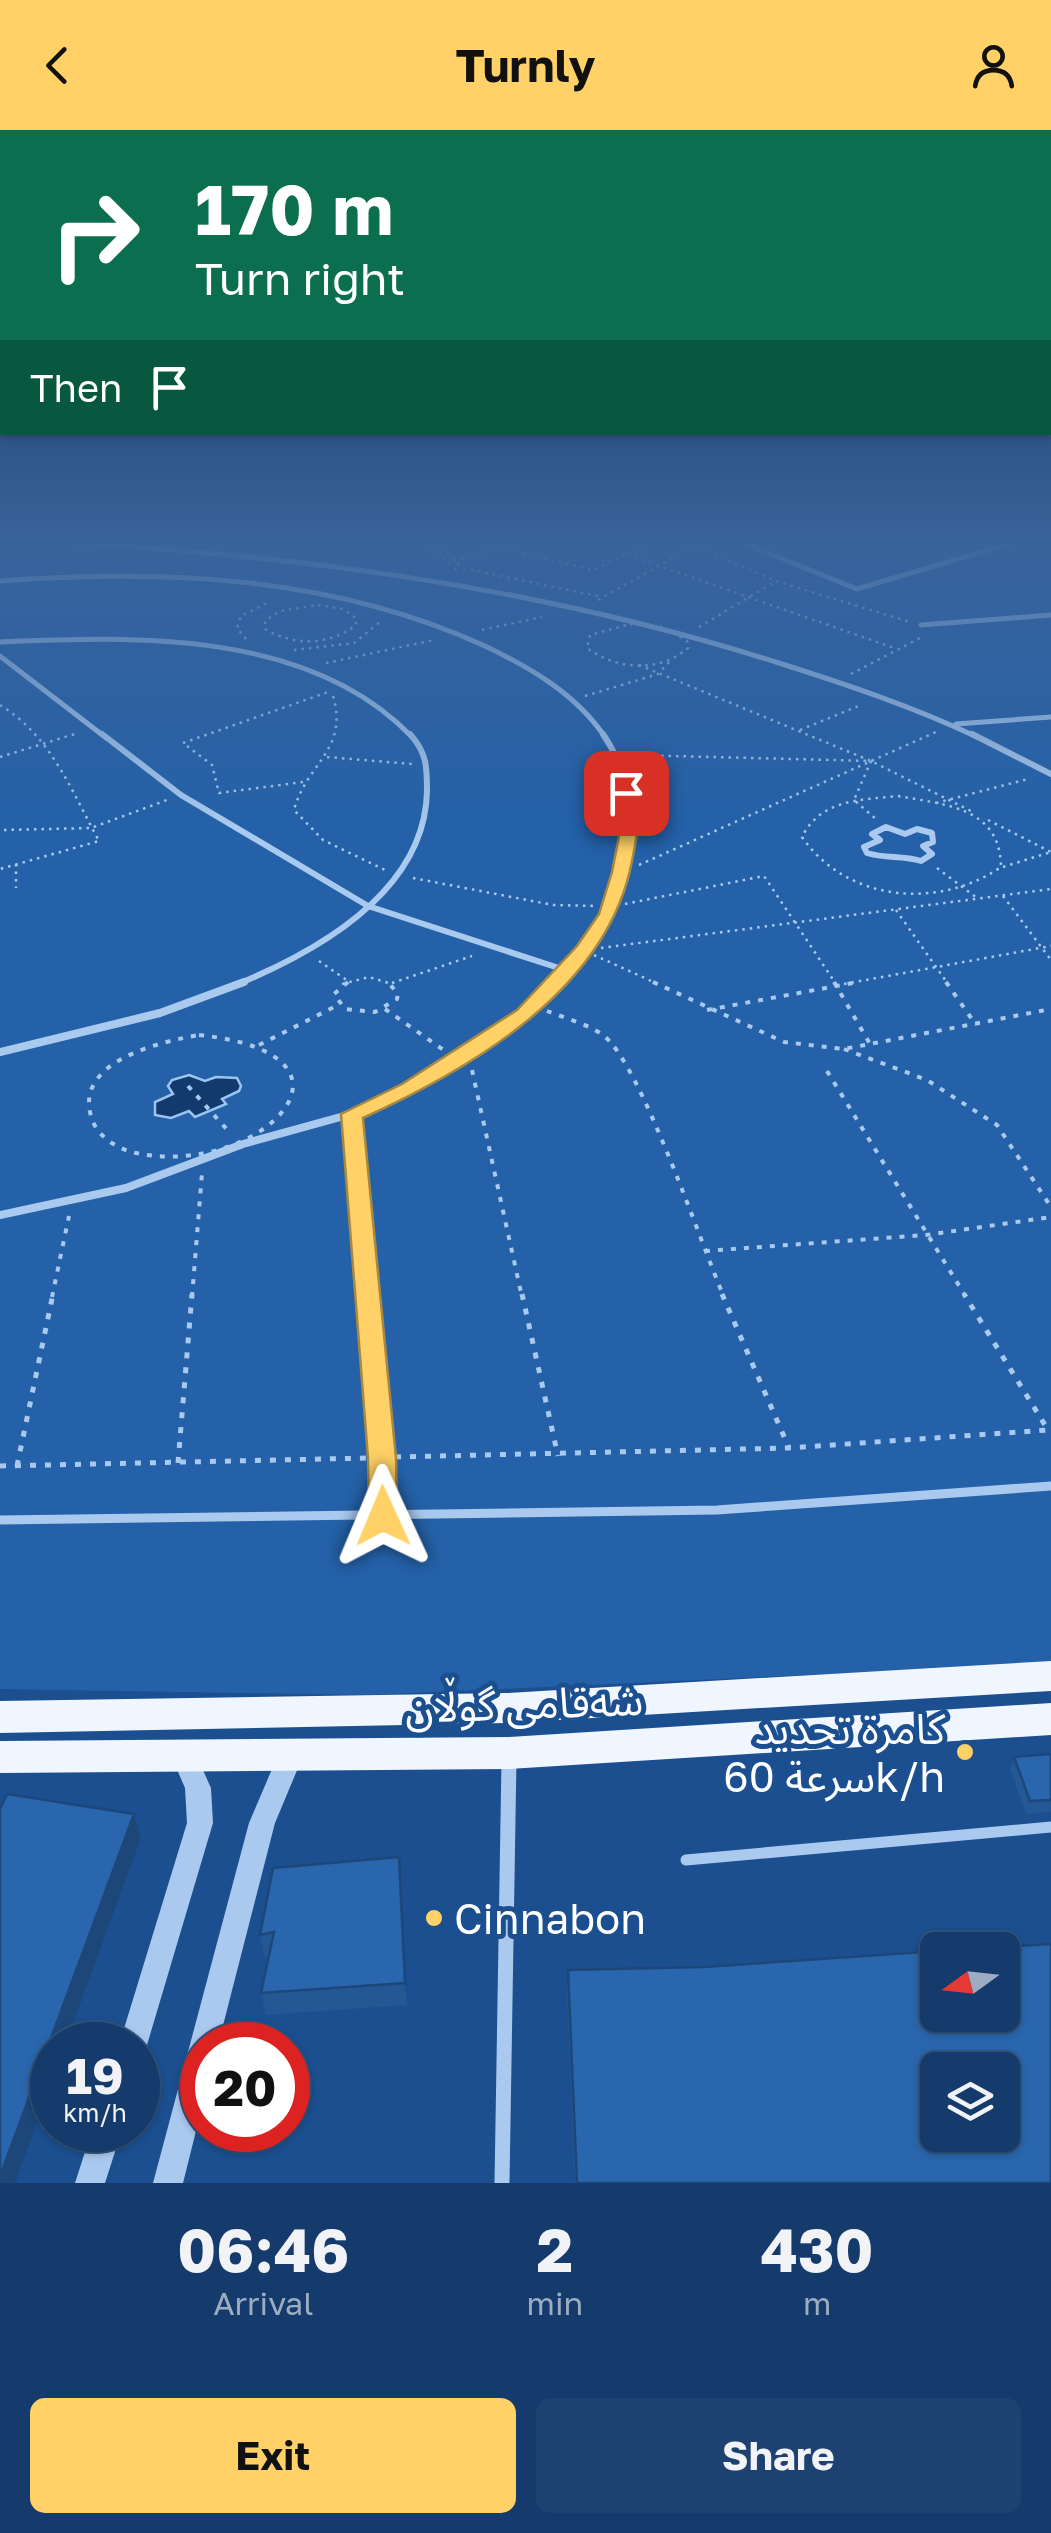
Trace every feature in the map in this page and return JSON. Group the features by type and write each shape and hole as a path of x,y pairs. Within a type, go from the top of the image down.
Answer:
{"main road":[{"name":"شەقامی گوڵان","path":"0,1716 506,1708 1051,1676"},
{"name":"شەقامی گوڵان","path":"0,1757 509,1753 1051,1719"}],"street":[{"path":"886,827 904,834 917,830 932,833 933,842 923,846 932,854 925,860 867,853 864,847 880,840 872,834 886,827"},
{"path":"502,2183 509,1753"},
{"path":"210,2022 262,1823 290,1756"},
{"path":"141,2022 200,1823 198,1788 185,1758"},
{"path":"168,2183 180,2137"},
{"path":"90,2183 100,2152"}],"lane":[{"path":"0,1215 163,1176 241,1145 352,1114 409,1089 532,1007 584,950 609,914 632,816 616,754 575,699 533,670 466,635"},
{"path":"680,635 838,680 952,725 1050,774"},
{"path":"0,642 125,640 194,645 302,668 365,696 406,729 427,759 427,804 417,840 399,875 368,906 303,950 212,995 108,1030 0,1052"},
{"path":"0,656 181,795 309,874 368,906 490,949 564,970"},
{"path":"952,725 1051,717"},
{"path":"352,1114 382,1458 383,1516"},
{"path":"0,1520 718,1510 1051,1486"},
{"path":"686,1860 1051,1827"}],"path":[{"path":"241,635 255,643"},
{"path":"278,635 327,639 336,635"},
{"path":"292,650 335,648 367,635"},
{"path":"302,668 460,635"},
{"path":"590,635 586,648 606,660 639,665 871,761 1051,852 1000,867"},
{"path":"680,635 688,638"},
{"path":"639,665 682,655 693,635"},
{"path":"853,635 897,650"},
{"path":"838,680 923,635"},
{"path":"575,699 658,674 671,660"},
{"path":"324,679 331,691 340,730 327,758 303,782 294,810 303,824 326,843 399,875 554,905 609,907 764,876 837,986 870,1044"},
{"path":"303,782 219,793 212,765 183,743 331,691"},
{"path":"799,730 880,698"},
{"path":"0,704 16,713 45,744 99,842 0,868"},
{"path":"621,872 952,725"},
{"path":"0,757 92,729"},
{"path":"616,754 871,761"},
{"path":"327,758 426,765"},
{"path":"871,761 854,800 886,827"},
{"path":"936,803 1050,774"},
{"path":"4,830 91,828 181,795"},
{"path":"925,860 976,898"},
{"path":"16,864 16,888"},
{"path":"584,950 1051,888"},
{"path":"1002,895 1051,960"},
{"path":"896,910 976,1024"},
{"path":"707,1010 1051,946"},
{"path":"338,1004 334,994 348,981 376,978 392,983 490,949"},
{"path":"303,950 348,981"},
{"path":"584,950 707,1010 784,1042 844,1049 928,1080 997,1125 1051,1207"},
{"path":"259,1045 338,1004 364,1013 385,1009 398,994 392,983"},
{"path":"532,1007 603,1034 619,1053 646,1105 789,1448"},
{"path":"385,1009 457,1060"},
{"path":"844,1049 1051,1009"},
{"path":"199,1035 231,1037 259,1045 279,1057 291,1074 293,1092 286,1112 268,1130 241,1145 208,1155 171,1158 138,1153 93,1125 88,1105 94,1084 110,1066 136,1050 199,1035"},
{"path":"468,1052 558,1456"},
{"path":"0,1466 558,1456 789,1448 1048,1430 826,1070"},
{"path":"188,1086 241,1145"},
{"path":"178,1463 204,1160"},
{"path":"16,1466 73,1198"},
{"path":"705,1251 926,1236 1051,1217"}],"shaded area":[{"path":"0,635 1051,635 1051,1664 368,1695 0,1689"},
{"path":"189,1075 205,1081 237,1078 241,1086 222,1099 226,1104 195,1117 189,1111 171,1118 155,1115 155,1102 173,1094 168,1086 172,1080"}],"building":[{"path":"1051,1754 1051,1800 1030,1801 1014,1757"},
{"path":"7,1794 134,1814 57,2022 30,2022 30,2095 0,2176 0,1809"},
{"path":"399,1857 405,1983 261,1993 274,1932 260,1935 273,1868"},
{"path":"1051,1944 1051,2183 577,2183 568,1970 704,1967 920,1952 920,2032 1020,2032 1020,1946"}],"place":[{"name":"كامرة تحديد سرعة 60k/h","path":"965,1752"},
{"name":"Cinnabon","path":"434,1918"}],"route":[{"path":"383,1516 382,1458 352,1114 409,1089 524,1014 584,950 609,914 621,872 632,816 626,793"}]}
